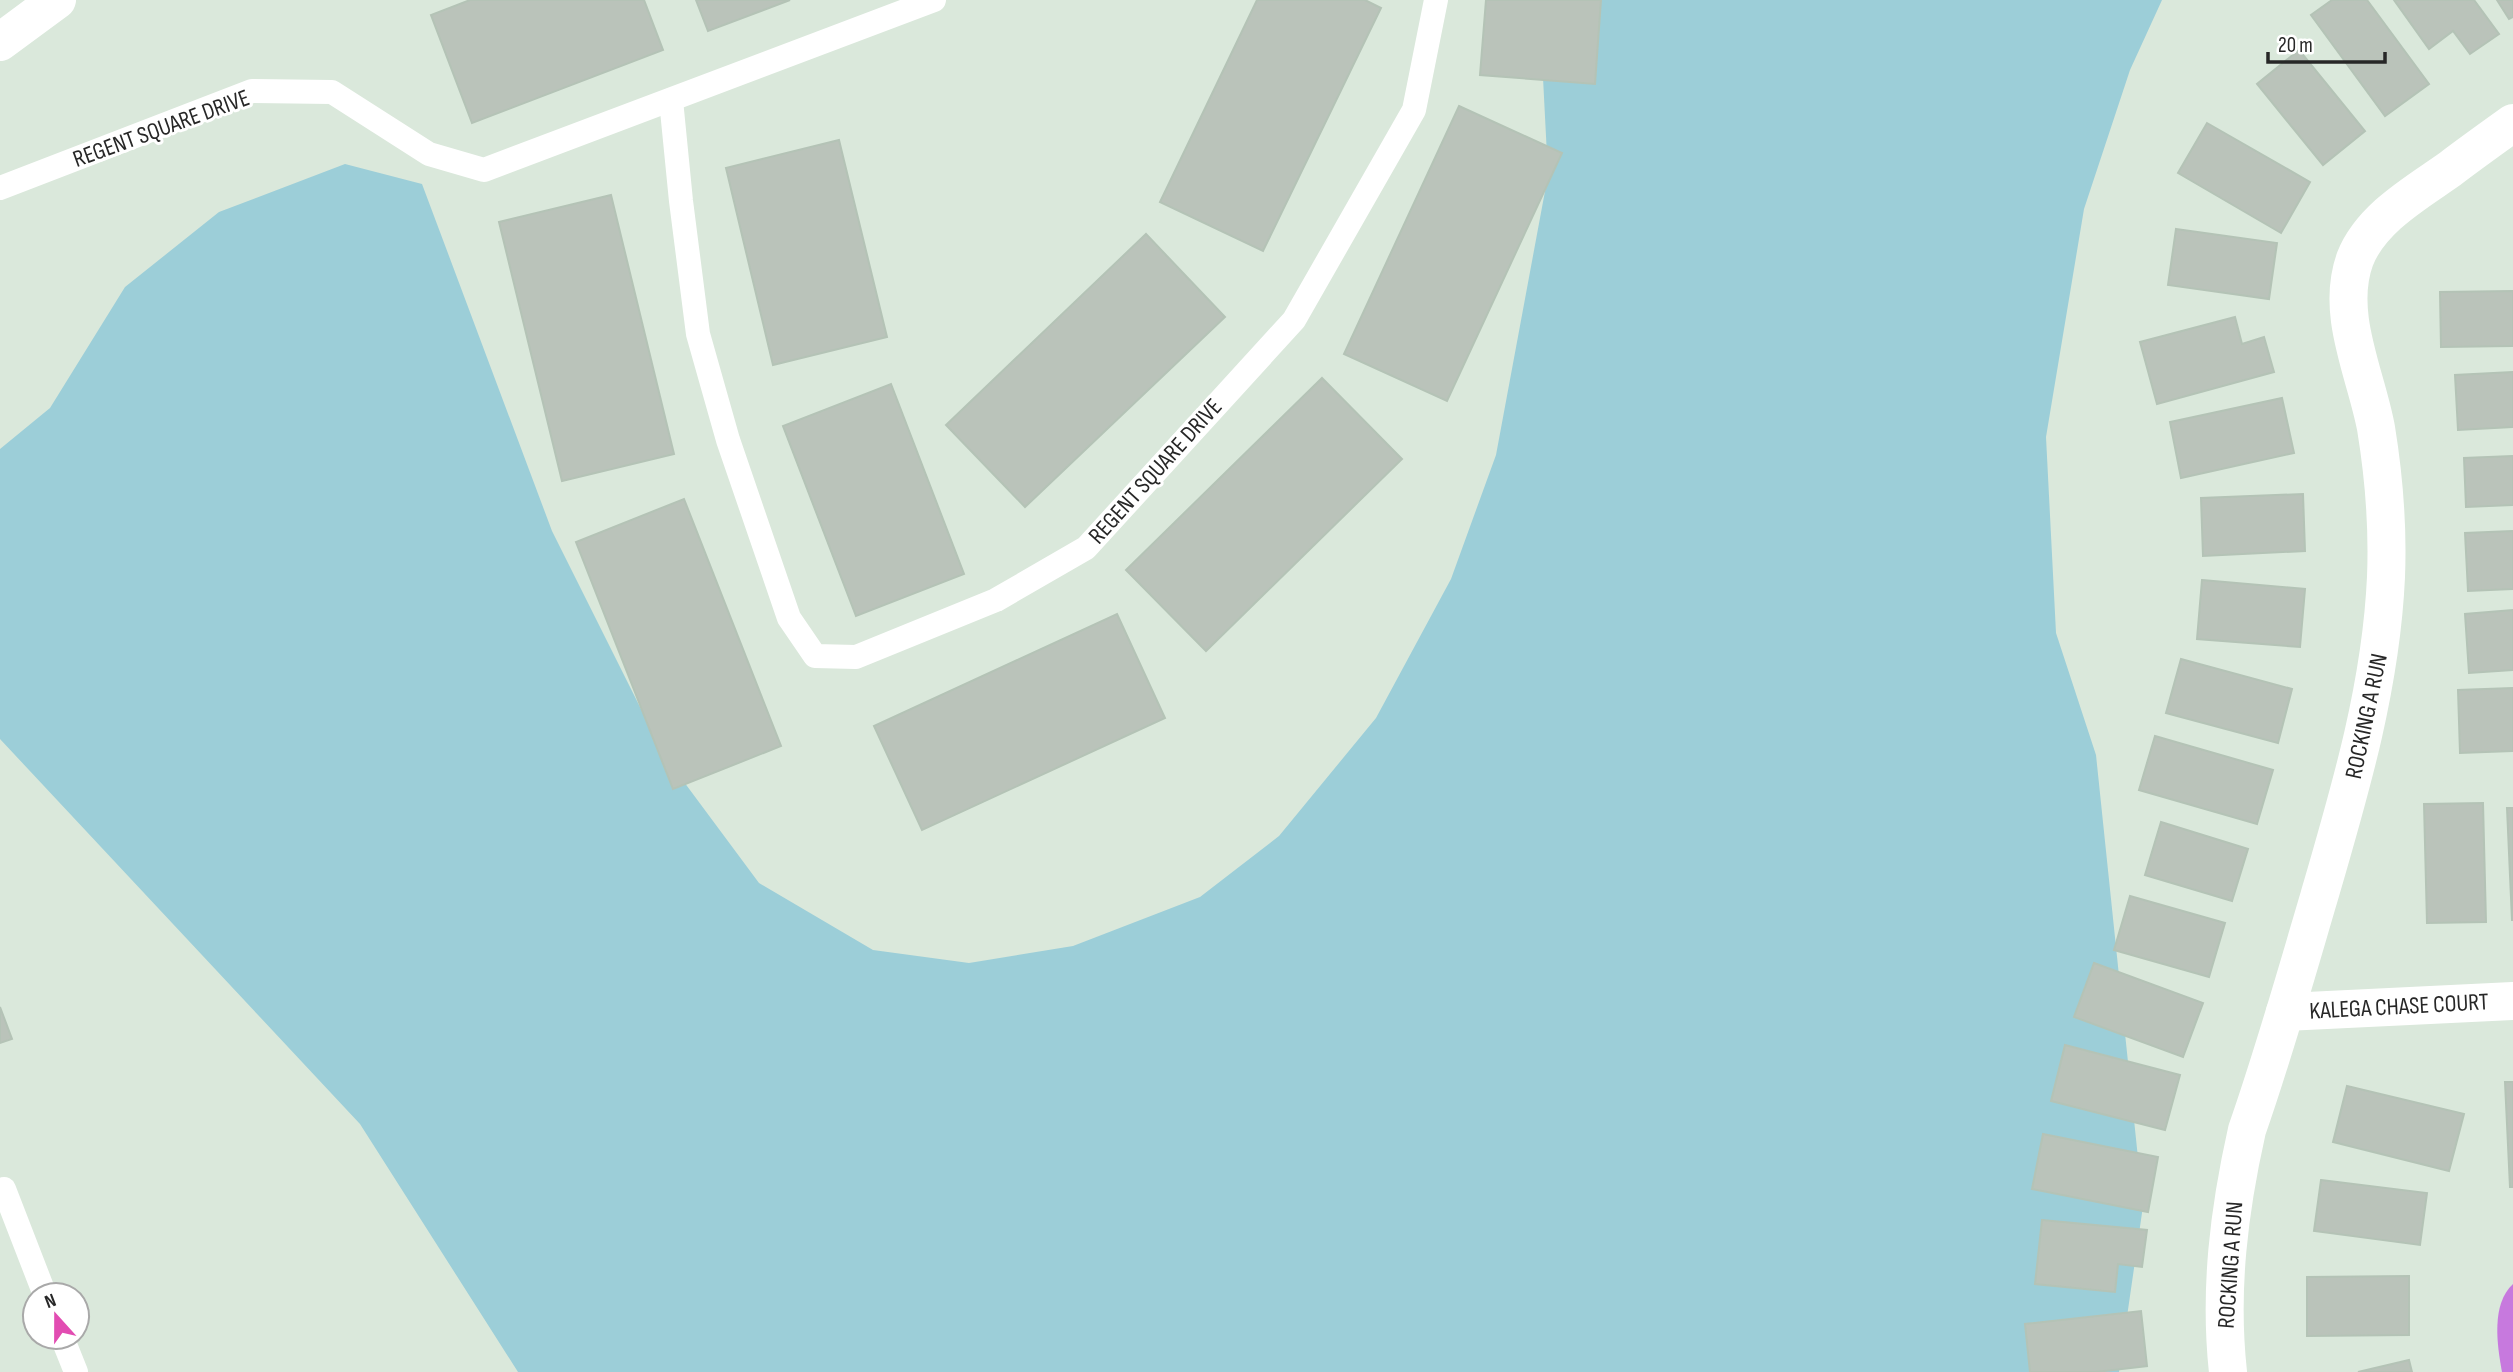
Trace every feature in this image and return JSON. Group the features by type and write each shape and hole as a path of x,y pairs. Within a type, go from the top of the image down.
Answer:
{"street":[{"path":"0,42 57,0"},
{"name":"ROCKING A RUN","path":"2228,1372 2224,1306 2230,1219 2247,1130 2285,1012 2361,750 2379,659 2384,617 2384,488 2370,397 2352,335 2350,279 2364,241 2377,224 2513,123"},
{"name":"KALEGA CHASE COURT","path":"2285,1012 2513,1001"}],"lane":[{"name":"REGENT SQUARE DRIVE","path":"0,188 252,91 332,92 429,154 484,170 934,0"},
{"name":"REGENT SQUARE DRIVE","path":"671,100 698,334 728,440 789,618 815,656 856,657 996,600 1086,548 1294,320 1414,110 1436,0"},
{"path":"0,1190 4,1189 40,1281"},
{"path":"68,1351 76,1372"}],"shaded area":[{"path":"1539,0 2162,0 2130,70 2084,209 2046,437 2056,633 2096,755 2143,1206 2119,1372 518,1372 360,1124 0,739 0,449 50,408 125,287 219,212 345,164 422,184 552,531 664,755 759,883 873,950 969,963 1073,946 1200,897 1279,836 1376,718 1451,579 1496,455 1548,175"},
{"path":"2513,1284 2513,1372 2502,1372 2497,1325 2501,1302"}],"building":[{"path":"470,0 644,0 663,50 472,123 431,15"},
{"path":"696,0 790,0 708,31"},
{"path":"1257,0 1365,0 1381,8 1263,251 1160,202"},
{"path":"1486,0 1601,0 1595,84 1480,75"},
{"path":"2332,0 2367,0 2429,84 2385,116 2311,15"},
{"path":"2394,0 2474,0 2499,34 2470,54 2453,31 2429,49"},
{"path":"2497,0 2513,0 2513,17 2509,19"},
{"path":"2299,50 2365,131 2323,165 2257,84"},
{"path":"1459,106 1562,153 1447,401 1344,354"},
{"path":"2207,123 2310,182 2281,233 2178,173"},
{"path":"839,140 887,337 773,365 726,168"},
{"path":"611,195 674,454 562,481 499,222"},
{"path":"2176,229 2277,243 2269,299 2168,285"},
{"path":"1146,234 1225,317 1025,507 946,425"},
{"path":"2513,291 2513,346 2441,347 2440,292"},
{"path":"2235,317 2242,344 2264,337 2274,372 2157,404 2140,342"},
{"path":"2513,372 2513,427 2458,430 2455,375"},
{"path":"1322,378 1402,459 1206,651 1126,570"},
{"path":"891,384 964,574 856,616 783,426"},
{"path":"2282,398 2294,453 2181,478 2170,422"},
{"path":"2513,456 2513,505 2466,507 2464,458"},
{"path":"2303,494 2305,551 2203,556 2201,498"},
{"path":"684,499 781,746 673,789 576,542"},
{"path":"2513,531 2513,589 2468,591 2465,533"},
{"path":"2202,580 2305,589 2300,647 2197,639"},
{"path":"2513,610 2513,670 2469,673 2465,614"},
{"path":"1117,614 1165,718 922,830 874,726"},
{"path":"2181,659 2292,689 2278,743 2166,713"},
{"path":"2513,688 2513,751 2460,753 2458,690"},
{"path":"2155,736 2273,770 2257,824 2139,790"},
{"path":"2483,803 2486,922 2427,923 2424,804"},
{"path":"2507,808 2513,808 2513,920 2512,920"},
{"path":"2161,822 2248,849 2232,901 2145,875"},
{"path":"2130,896 2225,923 2209,977 2114,950"},
{"path":"2094,963 2203,1003 2183,1057 2074,1017"},
{"path":"0,1007 12,1039 0,1043"},
{"path":"2065,1045 2180,1075 2165,1130 2051,1101"},
{"path":"2505,1082 2513,1082 2513,1187 2510,1187"},
{"path":"2347,1086 2464,1114 2449,1171 2333,1142"},
{"path":"2043,1134 2158,1157 2148,1212 2032,1189"},
{"path":"2321,1180 2427,1193 2420,1245 2314,1231"},
{"path":"2042,1220 2147,1230 2142,1267 2118,1264 2115,1292 2035,1284"},
{"path":"2409,1276 2409,1335 2307,1336 2307,1277"},
{"path":"2141,1311 2147,1366 2096,1372 2030,1372 2025,1324"},
{"path":"2409,1360 2412,1372 2358,1372"}]}
